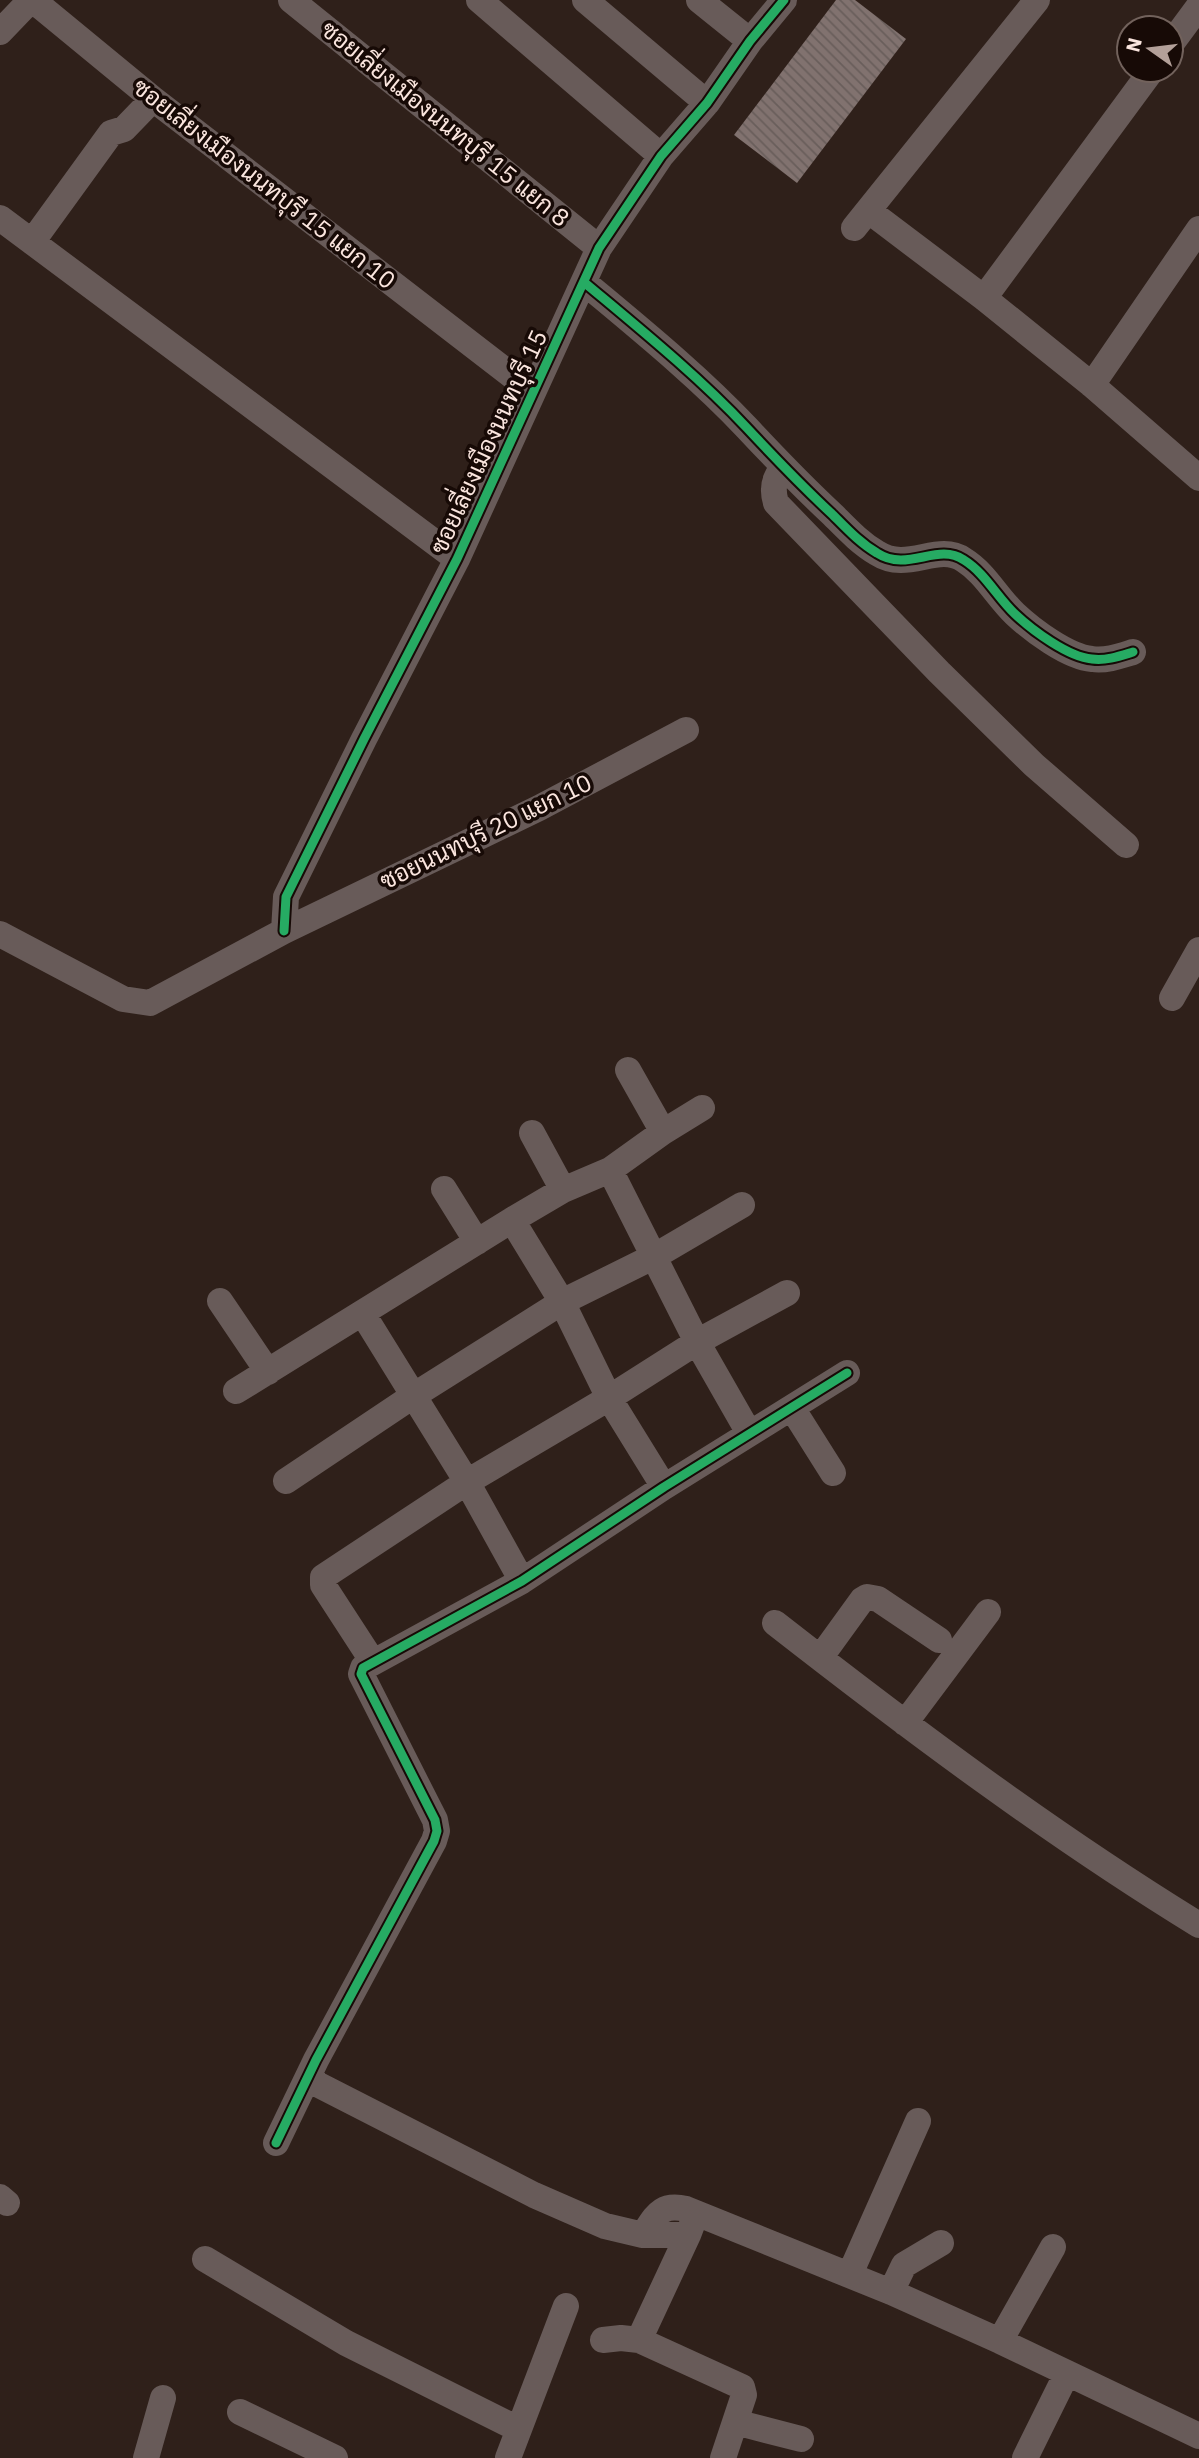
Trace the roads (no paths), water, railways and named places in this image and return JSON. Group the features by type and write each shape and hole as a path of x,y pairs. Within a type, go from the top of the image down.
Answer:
{"street":[{"name":"ซอยเลี่ยงเมืองนนทบุรี 15 แยก 8","path":"290,0 599,248"},
{"path":"479,0 661,156"},
{"path":"585,0 707,103"},
{"path":"699,0 750,41"},
{"name":"ซอยเลี่ยงเมืองนนทบุรี 15","path":"284,931 286,897 457,559 599,248 661,156 707,103 750,41 784,0"},
{"path":"1038,0 861,220 984,298 1198,475"},
{"name":"ซอยเลี่ยงเมืองนนทบุรี 15 แยก 10","path":"0,32 31,2 40,6 153,99 532,391"},
{"path":"1185,25 1199,6"},
{"path":"984,298 1142,84"},
{"path":"32,242 111,133 124,129 153,99"},
{"path":"0,218 457,559"},
{"path":"1092,385 1199,229"},
{"path":"585,283 656,342 746,427 783,468 856,537 878,554 901,562 940,554 961,558 972,566 1015,614 1049,640 1072,653 1091,659 1109,659 1133,652"},
{"path":"783,468 774,482 776,503 833,565 967,700 1034,765 1126,845"},
{"name":"ซอยนนทบุรี 20 แยก 10","path":"0,934 123,999 149,1003 284,931 539,808 686,730"},
{"path":"1172,998 1199,950"},
{"path":"628,1070 663,1132"},
{"path":"236,1391 563,1189 610,1170 702,1108"},
{"path":"532,1133 563,1189"},
{"path":"610,1170 697,1342 750,1433"},
{"path":"444,1189 477,1242"},
{"path":"286,1481 413,1396 562,1302 655,1256 742,1205"},
{"path":"512,1220 562,1302 609,1398 664,1487"},
{"path":"373,1661 323,1585 323,1577 467,1482 697,1342 787,1293"},
{"path":"220,1301 268,1372"},
{"path":"363,1314 467,1482 522,1581"},
{"path":"276,2143 316,2060 434,1842 437,1831 435,1820 361,1674 363,1668 522,1581 664,1487 847,1373"},
{"path":"792,1408 833,1473"},
{"path":"820,1658 862,1600 867,1597 878,1599 939,1640"},
{"path":"905,1723 988,1612"},
{"path":"775,1623 905,1723 1071,1843 1199,1925"},
{"path":"311,2073 314,2083 534,2195 605,2226 643,2235 692,2225 850,2274 1000,2341 1199,2436"},
{"path":"850,2274 918,2121"},
{"path":"639,2340 692,2225"},
{"path":"891,2292 904,2265 941,2243"},
{"path":"1000,2341 1053,2247"},
{"path":"205,2259 346,2343 518,2429"},
{"path":"508,2458 566,2306"},
{"path":"603,2340 639,2340 742,2387 744,2396 723,2458"},
{"path":"1025,2458 1066,2373"},
{"path":"146,2458 163,2398"},
{"path":"240,2412 335,2458"},
{"path":"735,2422 801,2439"}]}
